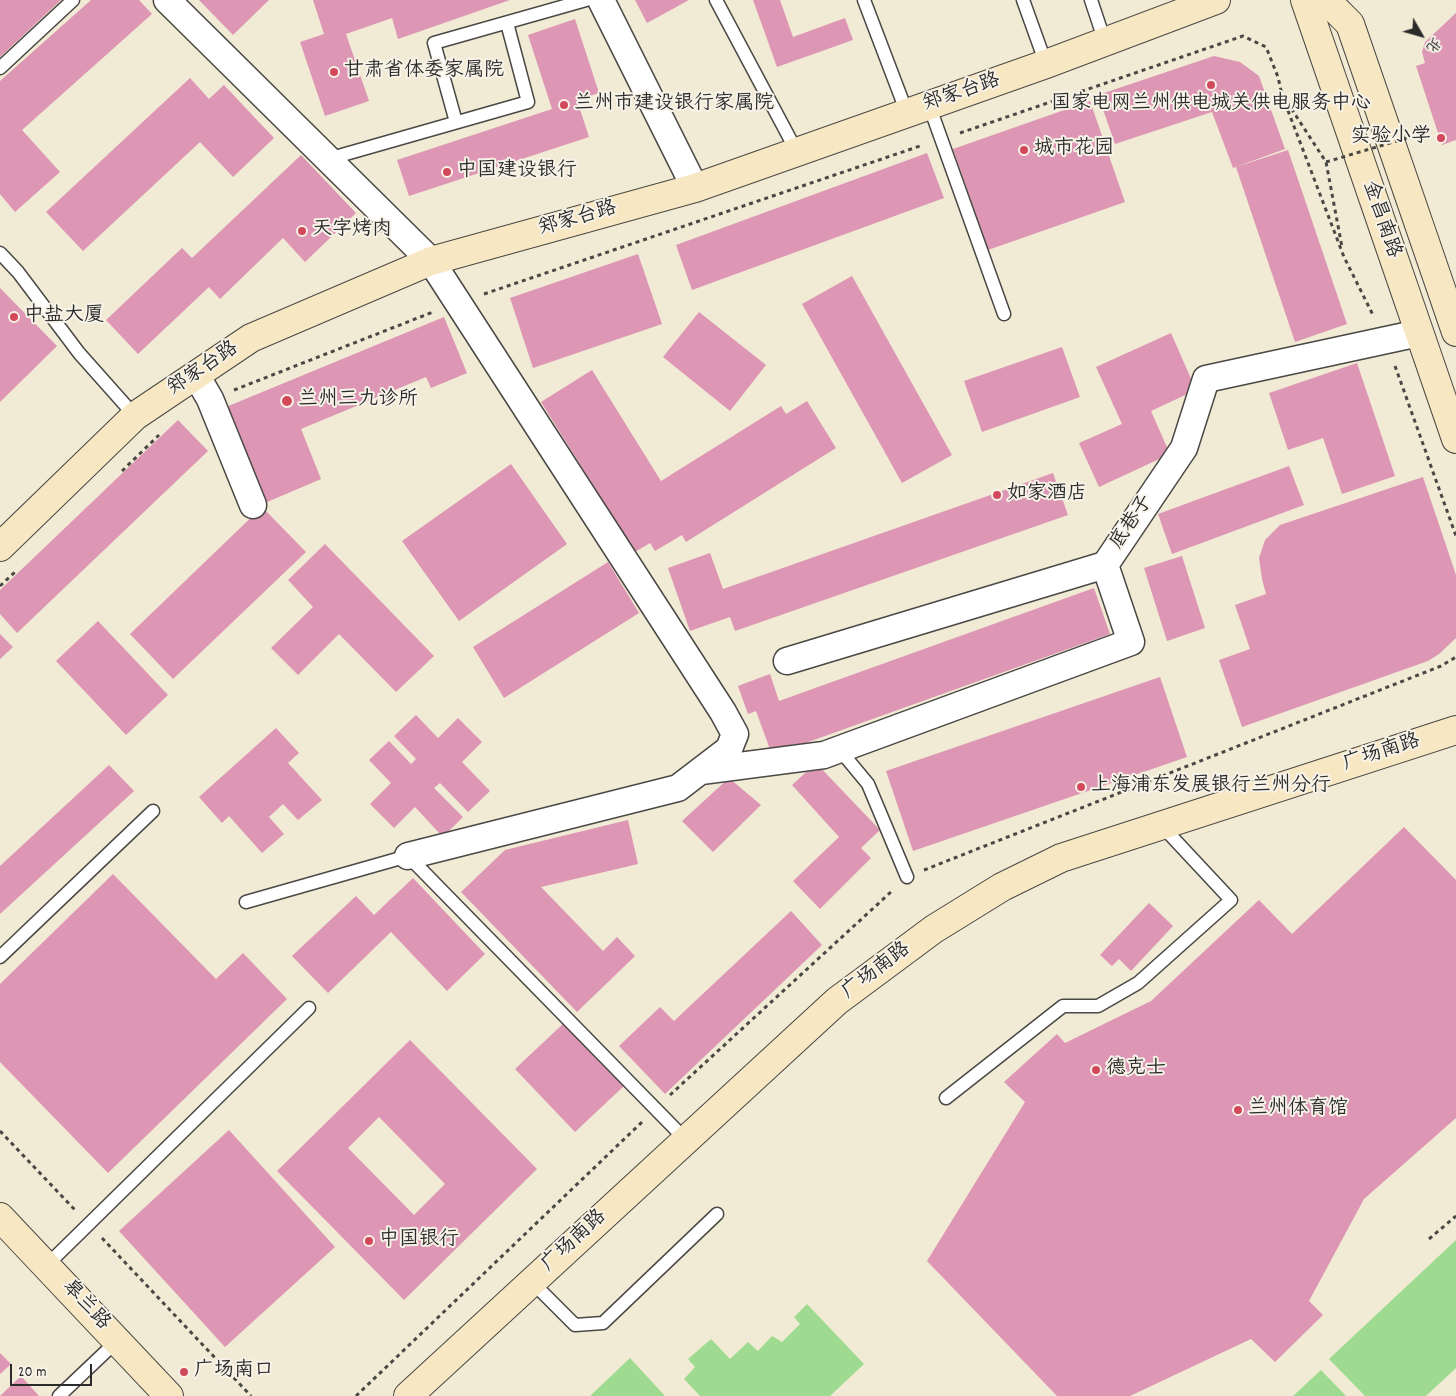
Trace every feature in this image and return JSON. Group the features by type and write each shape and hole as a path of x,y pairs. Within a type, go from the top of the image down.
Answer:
{"street":[{"path":"167,0 431,261 736,734 728,749 678,788 408,856"},
{"path":"601,0 695,188"},
{"name":"郑家台路","path":"0,547 135,416 251,338 431,261 695,188 1046,64 1216,0"},
{"name":"金昌南路","path":"1305,0 1456,439"},
{"name":"金昌南路","path":"1326,0 1350,24 1456,332"},
{"name":"底巷子","path":"787,661 1105,565 1184,448 1206,379 1420,333"},
{"path":"196,376 210,399 254,506"},
{"path":"700,772 824,755 1131,642 1105,565"},
{"name":"广场南路","path":"408,1396 837,1001 934,929 1002,887 1060,858 1456,730"},
{"name":"皋兰路","path":"0,1217 169,1396"}],"lane":[{"path":"0,68 73,0"},
{"path":"456,122 434,43 586,0"},
{"path":"716,0 797,152"},
{"path":"864,0 918,109 941,139 1004,314"},
{"path":"1023,0 1046,64"},
{"path":"1091,0 1105,42"},
{"path":"328,159 528,102 507,23"},
{"path":"0,253 18,272 79,354 135,416"},
{"path":"839,749 868,784 907,877"},
{"path":"0,957 154,812"},
{"path":"946,1098 1063,1006 1098,1006 1138,983 1231,900 1160,825"},
{"path":"246,902 408,856 686,1140"},
{"path":"46,1266 309,1008"},
{"path":"532,1282 575,1324 603,1323 717,1214"},
{"path":"60,1396 117,1341"}],"path":[{"path":"210,399 458,303 1244,36 1266,48 1278,77 1282,95 1326,162 1344,257"},
{"path":"1326,162 1407,138"},
{"path":"115,477 165,430"},
{"path":"0,586 22,566"},
{"path":"356,1396 656,1109 907,877 1432,669 1456,657"},
{"path":"0,1131 251,1396"},
{"path":"1429,1239 1456,1216"}],"green space":[{"path":"1456,1240 1456,1368 1426,1396 1365,1396 1329,1359"},
{"path":"807,1304 864,1364 830,1396 700,1396 684,1379 695,1367 688,1359 711,1339 730,1359 748,1342 758,1351 772,1336 782,1342 800,1324 794,1317"},
{"path":"630,1358 665,1396 590,1396"},
{"path":"1321,1370 1346,1396 1293,1396"}],"building":[{"path":"0,0 61,0 0,57"},
{"path":"91,0 139,0 152,14 22,130 60,172 15,212 0,194 0,81"},
{"path":"199,0 269,0 233,35"},
{"name":"甘肃省体委家属院","path":"313,0 510,0 398,39 392,18 346,34 369,101 325,116 300,42 324,34"},
{"path":"635,0 689,0 647,23"},
{"path":"753,0 780,0 793,37 845,18 853,40 777,67"},
{"path":"1456,13 1456,140 1442,145 1416,66 1425,63 1422,52 1425,42"},
{"name":"兰州市建设银行家属院","path":"575,19 599,93 577,100 589,137 409,196 397,160 552,109 528,35"},
{"path":"1214,56 1240,62 1259,76 1285,149 1233,168 1212,112 1115,144 1098,95"},
{"path":"190,78 209,99 224,85 274,138 233,177 200,142 83,251 46,212"},
{"path":"1090,101 1125,202 988,250 953,149"},
{"path":"1288,150 1347,324 1295,342 1236,167"},
{"path":"927,153 944,198 692,290 676,245"},
{"path":"301,155 356,213 305,262 283,238 220,299 209,287 138,354 106,320 182,248 192,258"},
{"path":"638,254 662,324 533,368 510,298"},
{"path":"852,276 952,455 902,483 802,304"},
{"name":"中盐大厦","path":"0,288 57,346 0,402"},
{"path":"699,312 766,365 730,411 663,357"},
{"path":"444,317 467,373 431,388 426,377 301,429 321,479 265,503 226,407"},
{"path":"1171,333 1196,390 1151,411 1170,454 1099,487 1079,443 1122,424 1096,367"},
{"path":"1062,347 1080,397 982,432 964,381"},
{"path":"1357,363 1395,476 1342,494 1323,438 1288,450 1269,393"},
{"path":"592,370 661,481 781,406 786,414 807,401 836,448 686,542 682,535 655,551 650,543 635,552 541,402"},
{"path":"178,420 208,451 17,633 0,614 0,590"},
{"path":"511,464 567,544 459,621 402,541"},
{"path":"1289,466 1304,505 1172,554 1158,514"},
{"path":"1053,473 1068,515 735,631 730,617 690,631 668,568 710,553 723,589"},
{"path":"1423,477 1456,575 1456,638 1439,654 1428,661 1242,727 1219,660 1250,649 1235,605 1266,594 1259,558 1265,540 1280,525"},
{"path":"262,507 306,552 173,679 130,634"},
{"path":"325,544 434,656 396,692 339,634 298,675 271,648 313,607 288,580"},
{"path":"1182,556 1205,628 1167,641 1144,568"},
{"path":"608,562 639,613 504,698 473,647"},
{"path":"1094,588 1110,634 772,755 756,711 748,714 738,686 770,674 779,701"},
{"path":"98,621 168,695 126,735 56,661"},
{"path":"0,634 13,647 0,659"},
{"path":"1160,677 1187,757 913,851 886,771"},
{"path":"416,715 438,738 458,718 482,742 462,762 490,791 468,812 440,783 434,788 463,817 443,837 415,807 394,828 370,804 391,783 369,760 389,741 411,764 416,759 394,736"},
{"path":"276,728 299,753 288,763 322,800 298,820 283,804 269,817 284,834 262,853 229,816 222,823 199,797"},
{"path":"816,763 880,830 861,848 871,858 820,909 793,881 839,837 792,785"},
{"path":"109,765 134,791 0,914 0,866"},
{"path":"729,778 761,805 713,852 682,821"},
{"path":"628,820 638,864 541,887 603,951 617,937 635,956 577,1012 461,892 505,850"},
{"name":"兰州体育馆","path":"1404,827 1456,880 1456,1118 1364,1199 1309,1301 1323,1315 1275,1362 1251,1339 1130,1396 1057,1396 927,1261 1025,1102 1004,1082 1057,1034 1065,1043 1151,1001 1259,900 1292,934"},
{"path":"113,874 216,979 243,953 287,999 108,1173 0,1062 0,984"},
{"path":"413,878 485,954 447,991 391,932 328,993 292,956 356,896 374,915"},
{"path":"1149,903 1173,926 1131,971 1119,959 1112,966 1100,955"},
{"path":"791,911 822,945 665,1094 619,1046 660,1007 674,1021"},
{"path":"565,1022 625,1085 575,1132 515,1069"},
{"path":"410,1040 537,1169 404,1300 277,1171","holes":["379,1117 445,1184 414,1215 348,1148"]},
{"path":"229,1130 335,1247 225,1347 119,1231"},
{"path":"0,1353 11,1364 0,1374"},
{"path":"21,1376 39,1396 0,1396"}],"place":[{"name":"甘肃省体委家属院","path":"334,72"},
{"name":"国家电网兰州供电城关供电服务中心","path":"1211,85"},
{"name":"兰州市建设银行家属院","path":"564,105"},
{"name":"实验小学","path":"1441,138"},
{"name":"城市花园","path":"1024,150"},
{"name":"中国建设银行","path":"447,172"},
{"name":"天字烤肉","path":"302,231"},
{"name":"中盐大厦","path":"14,317"},
{"name":"兰州三九诊所","path":"287,401"},
{"name":"如家酒店","path":"997,495"},
{"name":"上海浦东发展银行兰州分行","path":"1081,787"},
{"name":"德克士","path":"1096,1070"},
{"name":"兰州体育馆","path":"1238,1110"},
{"name":"中国银行","path":"369,1241"},
{"name":"广场南口","path":"184,1372"}]}
